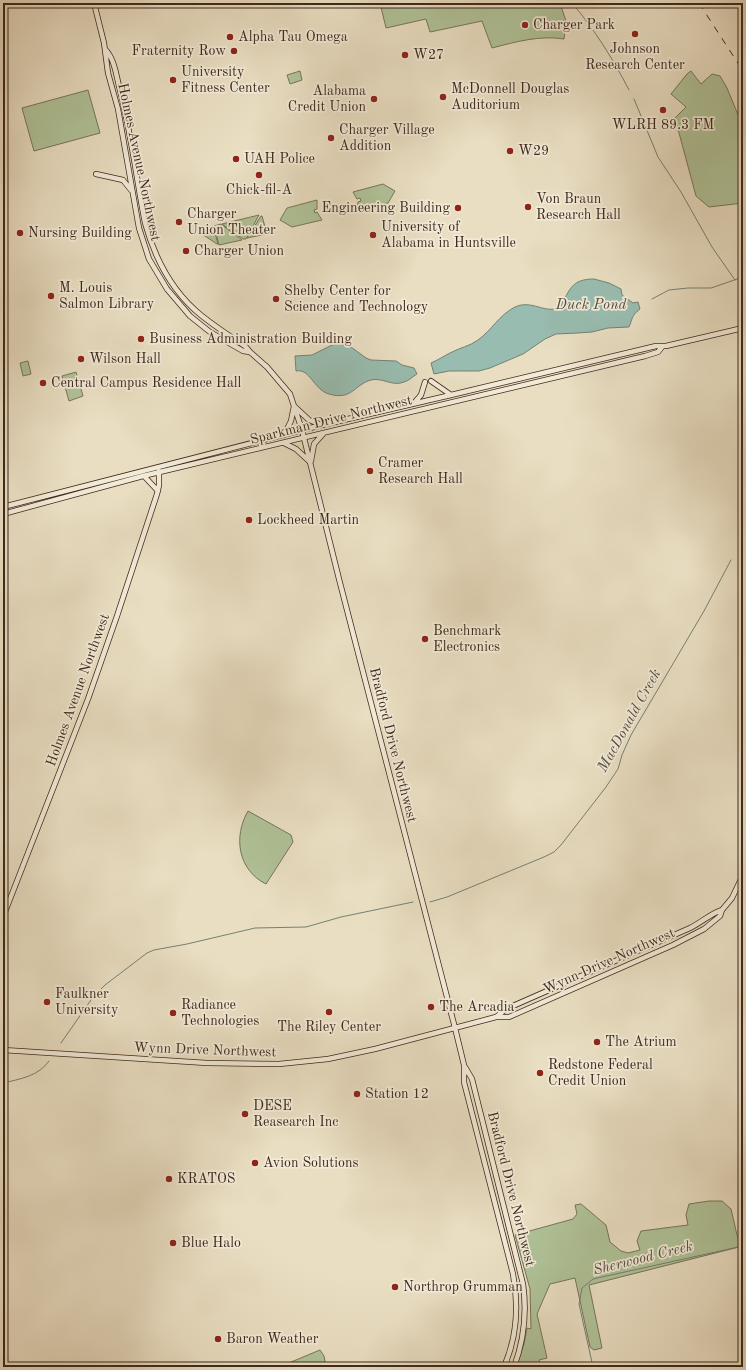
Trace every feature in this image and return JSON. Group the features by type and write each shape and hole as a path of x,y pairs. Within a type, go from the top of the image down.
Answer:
{"main road":[{"name":"Holmes Avenue Northwest","path":"94,3 118,109 139,228 149,259 167,290 190,316 210,332 243,351 251,353"},
{"name":"Holmes Avenue Northwest","path":"105,49 115,71 124,103 145,223 150,242 160,266 176,291 188,304 213,324 245,346 267,367 290,394 302,430"},
{"path":"96,174 123,180 132,192"},
{"name":"Sparkman Drive Northwest","path":"3,507 322,425 656,346 662,347 743,328"},
{"name":"Sparkman Drive Northwest","path":"3,514 160,472 645,356 658,352 662,347"},
{"path":"413,404 421,395 428,382 451,395"},
{"path":"284,435 291,421 294,406 310,420 322,425"},
{"name":"Bradford Drive Northwest","path":"302,430 455,1028 464,1065 464,1082 515,1286 517,1304 516,1324 513,1342 504,1367"},
{"path":"310,462 314,444 323,434"},
{"path":"284,443 296,449 310,462"},
{"name":"Holmes Avenue Northwest","path":"3,917 88,699 117,616 158,491 160,472 158,466"},
{"path":"144,476 158,491"},
{"name":"Wynn Drive Northwest","path":"3,1050 208,1063 280,1064 338,1057 376,1049 496,1017 509,1017 673,945 704,929 720,916 722,910 732,898 743,875"},
{"name":"Wynn Drive Northwest","path":"496,1017 506,1009 701,923 716,912 722,910"},
{"name":"Bradford Drive Northwest","path":"464,1065 472,1079 523,1284 525,1304 524,1325 520,1348 514,1367"}],"green space":[{"name":"Charger Park","path":"380,3 560,3 566,21 564,39 546,38 519,41 492,48 482,21 430,32 426,19 386,28"},
{"path":"300,71 302,80 290,84 287,75"},
{"path":"691,71 701,84 712,74 720,76 727,88 743,127 743,203 709,207 696,196 675,118 686,107 671,94"},
{"path":"88,90 100,133 34,151 22,108"},
{"path":"383,184 395,191 388,203 357,211 358,202 361,201 360,198 357,199 353,192"},
{"path":"317,200 317,209 314,210 322,220 292,227 280,220 287,208"},
{"path":"259,215 246,239 243,239 222,224"},
{"path":"261,216 267,234 247,238"},
{"path":"221,224 242,240 219,245 214,226"},
{"path":"213,226 218,244 202,234 206,228"},
{"path":"28,361 31,374 23,376 20,363"},
{"path":"76,372 83,396 69,401 62,376"},
{"path":"248,811 291,835 293,842 266,884 249,870 244,862 241,852 241,831 243,821"},
{"path":"722,1201 731,1209 737,1235 743,1246 589,1285 602,1348 594,1350 590,1347 575,1278 550,1284 537,1314 547,1358 539,1360 541,1367 516,1367 524,1344 527,1328 531,1329 530,1289 515,1235 573,1219 577,1214 575,1205 581,1204 606,1225 610,1242 621,1251 628,1253 640,1250 637,1241 641,1231 688,1225 686,1215 689,1204"},
{"path":"320,1350 324,1356 326,1367 279,1367"}],"water":[{"name":"Duck Pond","path":"594,279 609,283 621,289 622,295 633,303 638,302 640,309 634,315 629,327 608,328 592,332 556,334 545,339 523,354 490,368 479,371 449,371 434,374 431,363 478,340 509,310 521,305 555,309 560,307 569,291 576,283"},
{"path":"334,344 351,347 371,360 396,361 402,365 414,368 417,374 408,381 400,383 392,383 375,379 366,382 348,394 337,396 329,394 319,388 305,373 296,371 295,356 312,355"}],"waterway":[{"path":"572,3 603,45 629,90"},
{"path":"634,99 658,157 681,192 712,247 735,280"},
{"path":"652,299 669,290 711,288 743,277"},
{"name":"MacDonald Creek","path":"739,544 743,539"},
{"name":"MacDonald Creek","path":"430,902 447,897 544,857 554,852 561,845 618,769 622,755 631,735 704,611 731,560"},
{"name":"MacDonald Creek","path":"61,1043 93,997 105,985 147,953 154,950 255,928 306,927 341,917 413,902"},
{"name":"MacDonald Creek","path":"3,1083 35,1073 49,1061"},
{"name":"Sherwood Creek","path":"593,1367 579,1304 582,1288 593,1279 743,1246"}],"railway":[{"path":"699,3 743,71"}],"place":[{"name":"Charger Park","path":"525,25"},
{"name":"Johnson Research Center","path":"635,34"},
{"name":"Alpha Tau Omega","path":"230,37"},
{"name":"Fraternity Row","path":"234,51"},
{"name":"W27","path":"405,55"},
{"name":"University Fitness Center","path":"173,80"},
{"name":"McDonnell Douglas Auditorium","path":"443,97"},
{"name":"Alabama Credit Union","path":"374,99"},
{"name":"WLRH 89.3 FM","path":"663,110"},
{"name":"Charger Village Addition","path":"331,138"},
{"name":"W29","path":"510,151"},
{"name":"UAH Police","path":"236,159"},
{"name":"Chick-fil-A","path":"259,175"},
{"name":"Von Braun Research Hall","path":"528,207"},
{"name":"Engineering Building","path":"458,208"},
{"name":"Charger Union Theater","path":"179,222"},
{"name":"Nursing Building","path":"20,233"},
{"name":"University of Alabama in Huntsville","path":"373,235"},
{"name":"Charger Union","path":"186,251"},
{"name":"M. Louis Salmon Library","path":"51,296"},
{"name":"Shelby Center for Science and Technology","path":"276,299"},
{"name":"Business Administration Building","path":"141,339"},
{"name":"Wilson Hall","path":"81,359"},
{"name":"Central Campus Residence Hall","path":"43,383"},
{"name":"Cramer Research Hall","path":"370,471"},
{"name":"Lockheed Martin","path":"249,520"},
{"name":"Benchmark Electronics","path":"425,639"},
{"name":"Faulkner University","path":"47,1002"},
{"name":"The Arcadia","path":"431,1007"},
{"name":"The Riley Center","path":"329,1012"},
{"name":"Radiance Technologies","path":"173,1013"},
{"name":"The Atrium","path":"597,1042"},
{"name":"Redstone Federal Credit Union","path":"540,1073"},
{"name":"Station 12","path":"357,1094"},
{"name":"DESE Reasearch Inc","path":"245,1114"},
{"name":"Avion Solutions","path":"255,1163"},
{"name":"KRATOS","path":"169,1179"},
{"name":"Blue Halo","path":"173,1243"},
{"name":"Northrop Grumman","path":"395,1287"},
{"name":"Baron Weather","path":"218,1339"}]}
